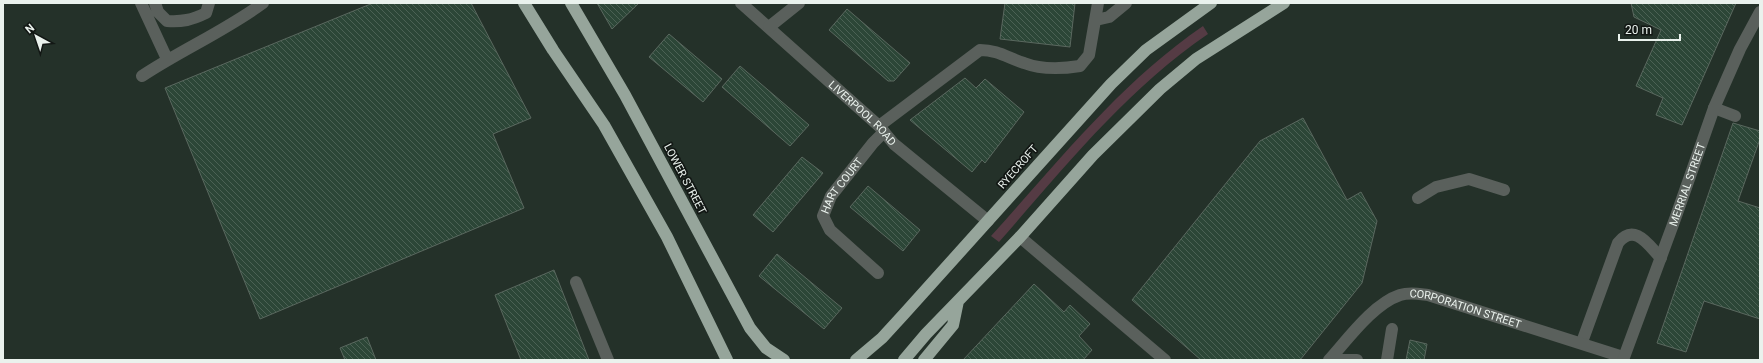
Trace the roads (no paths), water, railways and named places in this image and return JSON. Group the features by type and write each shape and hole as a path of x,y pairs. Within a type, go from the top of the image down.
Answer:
{"highway":[{"path":"524,3 553,50 604,125 667,237 727,360"},
{"name":"LOWER STREET","path":"571,3 626,95 750,328 766,348 784,360"},
{"name":"RYECROFT","path":"856,360 882,338 1111,84 1146,50 1211,3"},
{"path":"904,360 926,334 1020,237 1093,155 1160,89 1196,59 1284,3"},
{"path":"924,360 953,325 959,300"}],"street":[{"path":"141,3 167,59"},
{"path":"155,3 158,12 167,21 180,22 193,19 206,13 209,3"},
{"path":"142,76 167,59 247,15 263,3"},
{"name":"LIVERPOOL ROAD","path":"741,3 882,129 894,144 988,221"},
{"path":"769,27 799,3"},
{"name":"HART COURT","path":"878,273 830,230 823,216 831,196 873,144 882,129 980,50 992,50 1025,64 1057,69 1080,66 1089,55 1098,3"},
{"path":"1096,20 1108,17 1126,3"},
{"name":"MERRIAL STREET","path":"1623,358 1661,258 1714,108 1740,49 1760,12"},
{"path":"1714,108 1735,116"},
{"path":"1418,198 1436,187 1468,179 1504,190"},
{"path":"1582,342 1618,243 1623,237 1631,234 1638,235 1661,258"},
{"path":"1020,237 1165,360"},
{"path":"576,282 608,360"},
{"name":"CORPORATION STREET","path":"1329,360 1376,309 1391,299 1411,293 1428,295 1582,342 1623,358"},
{"path":"1386,360 1392,329"},
{"path":"1336,360 1357,360"}]}
